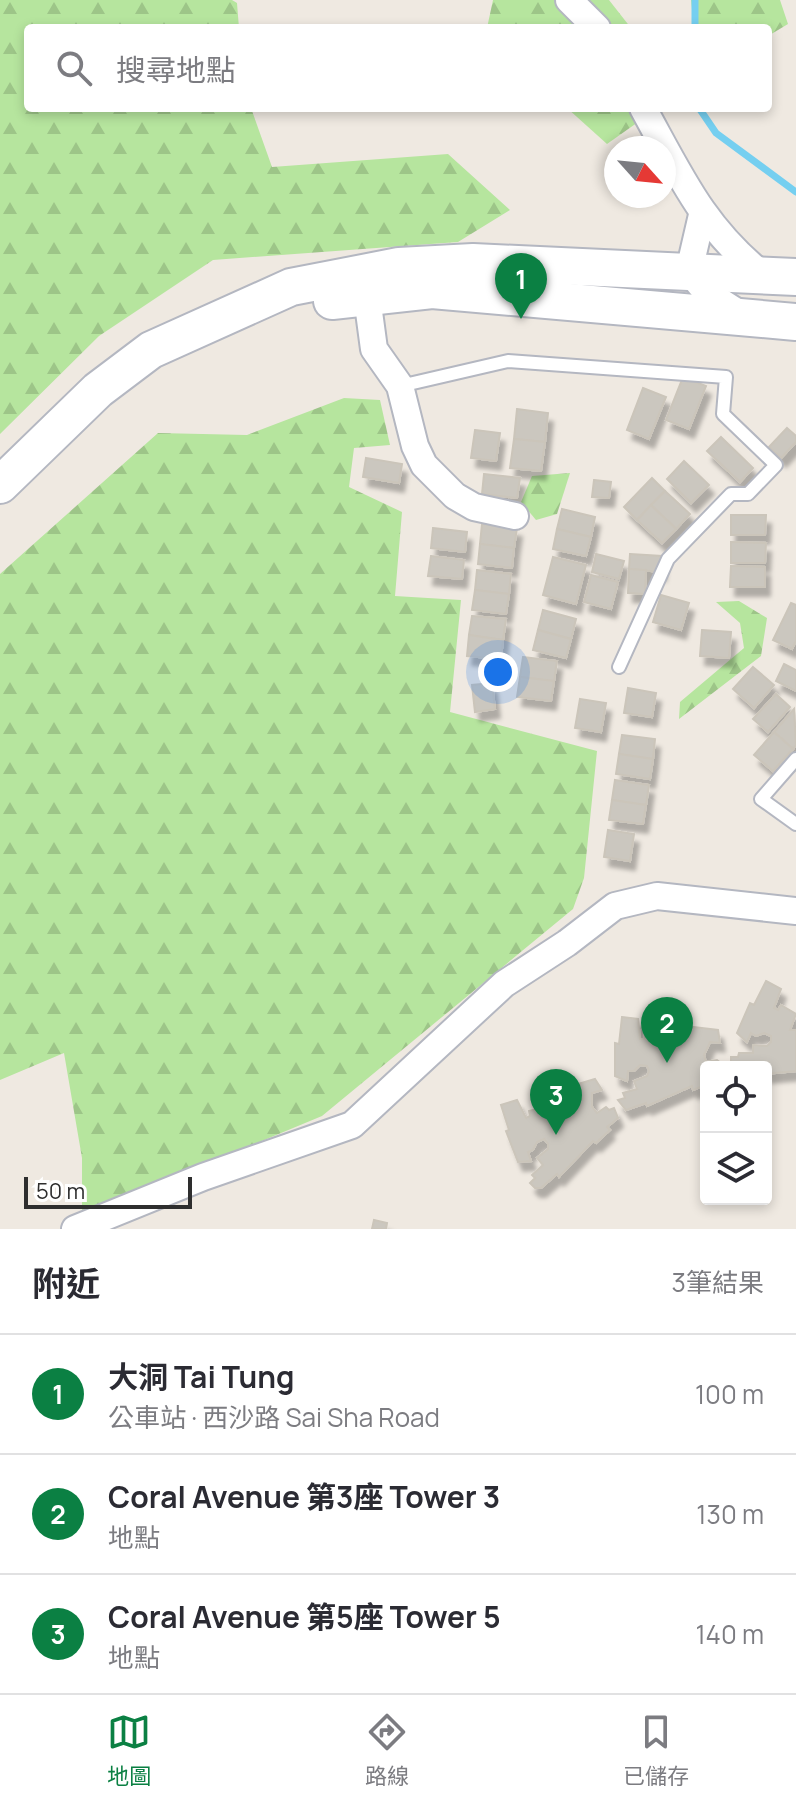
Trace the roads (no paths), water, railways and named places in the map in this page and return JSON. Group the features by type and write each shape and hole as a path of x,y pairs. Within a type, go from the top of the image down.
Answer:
{"main road":[{"path":"365,284 473,262 780,277"},
{"path":"0,485 98,390 151,350 195,328 248,309 291,287 365,284 796,322"}],"street":[{"path":"569,0 593,24"},
{"path":"645,112 702,215 729,247 780,277"},
{"path":"702,215 689,271 707,293 743,316"},
{"path":"365,284 374,349 400,386 415,446 438,482 474,507 515,516"},
{"path":"75,1229 203,1177 352,1125 504,984 567,943 615,906 657,896 796,911"}],"lane":[{"path":"400,386 508,361 726,377 723,414 776,465 748,494 731,494 668,559 619,667"},
{"path":"796,759 761,799 796,824"}],"waterway":[{"path":"695,0 695,24"},
{"path":"702,112 716,133 796,192"}],"place":[{"name":"大洞 Tai Tung","path":"521,319"},
{"name":"Coral Avenue 第3座 Tower 3","path":"667,1063"},
{"name":"Coral Avenue 第5座 Tower 5","path":"556,1135"}]}
